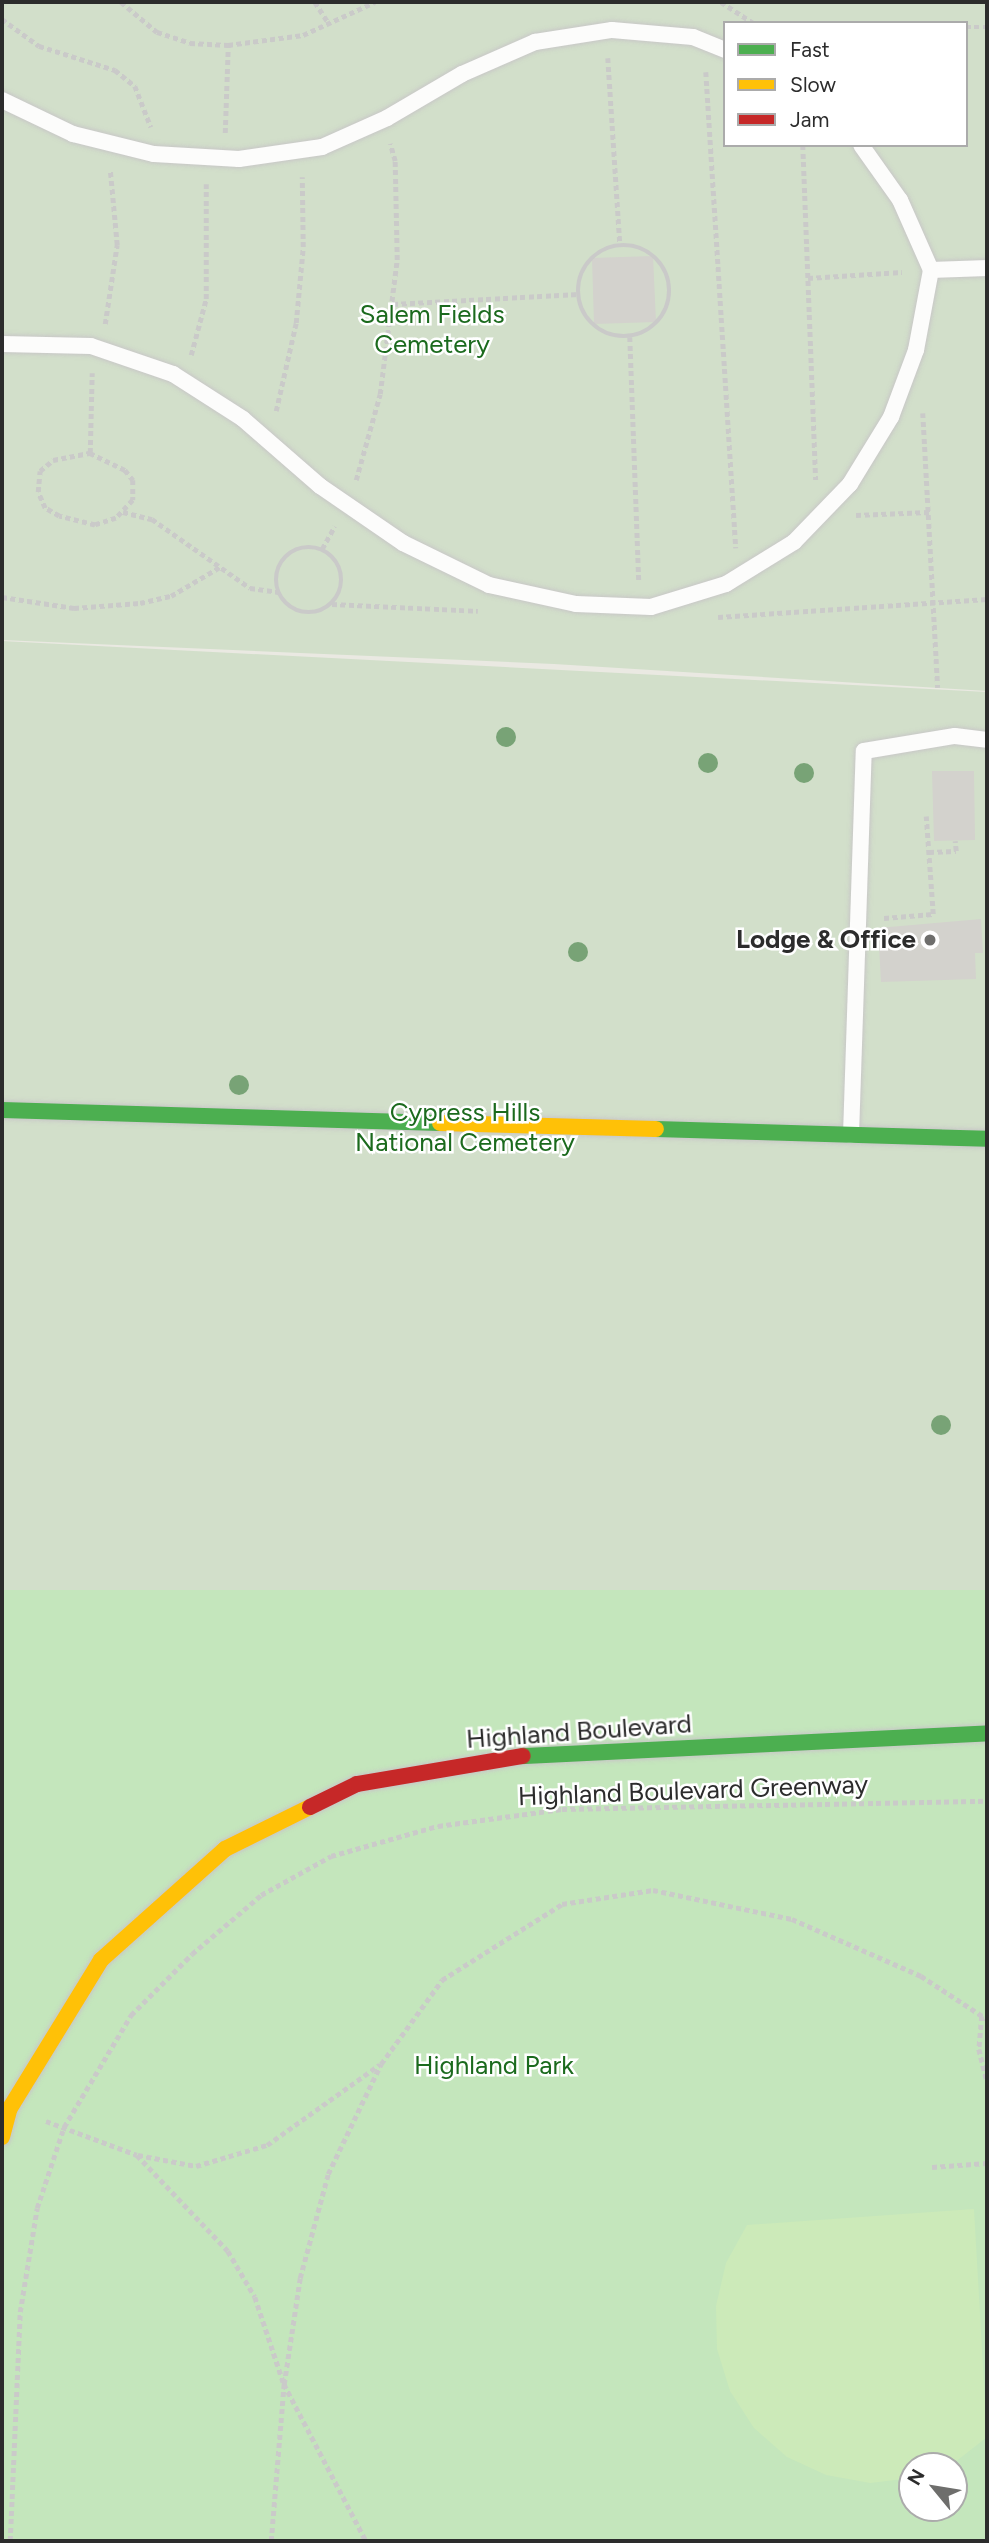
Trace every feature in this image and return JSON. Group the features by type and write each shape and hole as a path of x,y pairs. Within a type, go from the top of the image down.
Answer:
{"main road":[{"path":"2,1110 987,1139"},
{"name":"Highland Boulevard","path":"2,2137 10,2108 101,1960 225,1849 357,1784 495,1757 987,1733"}],"lane":[{"path":"2,100 73,134 154,154 224,158 321,148 380,121 462,74 535,43 607,31 704,41 723,49"},
{"path":"2,344 97,348 178,377 265,438 347,505 402,543 489,585 576,604 651,607 737,577 794,542 850,484 892,412 916,350 931,270 901,200 862,147"},
{"path":"931,270 987,268"},
{"path":"850,1135 864,751 956,736 987,740"}],"path":[{"path":"121,2 157,32 190,43 228,46 271,43 330,25 375,2"},
{"path":"316,2 330,25"},
{"path":"721,2 750,21"},
{"path":"2,19 40,46 115,70 135,86 150,122 154,154"},
{"path":"968,27 987,27"},
{"path":"607,31 620,246"},
{"path":"704,41 737,577"},
{"path":"224,158 228,46"},
{"path":"347,505 380,394 397,260 395,161 380,121"},
{"path":"90,453 93,361 110,308 117,245 102,141"},
{"path":"803,147 818,517 929,512"},
{"path":"265,438 296,323 304,212 298,151"},
{"path":"178,377 195,346 206,299 209,211 201,157"},
{"path":"620,246 655,254 669,281 666,311 651,328 630,337 603,332 592,324 579,294 589,259 620,246"},
{"path":"808,278 931,270"},
{"path":"393,304 579,294"},
{"path":"630,337 640,606"},
{"path":"892,412 924,413 938,688"},
{"path":"90,453 125,470 132,480 134,500 122,512 94,525 76,523 45,508 38,492 40,471 53,460 90,453"},
{"path":"122,512 152,519 250,587 279,592"},
{"path":"300,548 322,549 338,564 342,573 339,595 324,610 302,612 284,602 279,592 278,571 290,553 300,548"},
{"path":"2,597 74,608 140,603 171,596 220,567"},
{"path":"934,604 987,598"},
{"path":"858,919 933,914 926,816"},
{"path":"929,852 956,851 955,841"},
{"name":"Highland Boulevard Greenway","path":"10,2541 20,2312 37,2208 64,2127 131,2015 192,1954 261,1895 331,1856 438,1826 562,1809 987,1801"},
{"path":"271,2541 284,2384 300,2278 328,2174 381,2064 442,1980 562,1904 653,1890 792,1919 920,1976 985,2018 979,2049 987,2080"},
{"path":"64,2127 137,2155 196,2166 267,2145 331,2103 381,2064"},
{"path":"137,2155 193,2210 228,2251 255,2297 284,2384 366,2541"},
{"path":"932,2167 987,2163"}],"green space":[{"name":"Salem Fields Cemetery","path":"2,2 987,2 987,691 554,664 2,640"},
{"name":"Cypress Hills National Cemetery","path":"2,641 987,692 987,1590 2,1590"},
{"name":"Highland Park","path":"2,1590 987,1590 987,2541 2,2541"},
{"path":"974,2209 987,2437 968,2452 898,2452 898,2480 870,2483 826,2475 787,2457 754,2428 730,2391 717,2349 716,2306 726,2263 747,2225"}],"building":[{"path":"653,256 656,322 594,324 592,258"},
{"path":"932,771 974,771 975,840 934,841"},
{"name":"Lodge & Office","path":"981,919 983,953 975,953 976,979 881,982 878,928"}],"traffic: fast":[{"path":"2,1110 440,1123"},
{"path":"656,1129 987,1139"},
{"path":"523,1756 987,1733"}],"traffic: slow":[{"path":"440,1123 656,1129"},
{"path":"2,2137 10,2108 101,1960 225,1849 310,1807"}],"traffic: jam":[{"path":"310,1807 357,1784 523,1756"}],"place":[{"name":"Lodge & Office","path":"930,940"}]}
